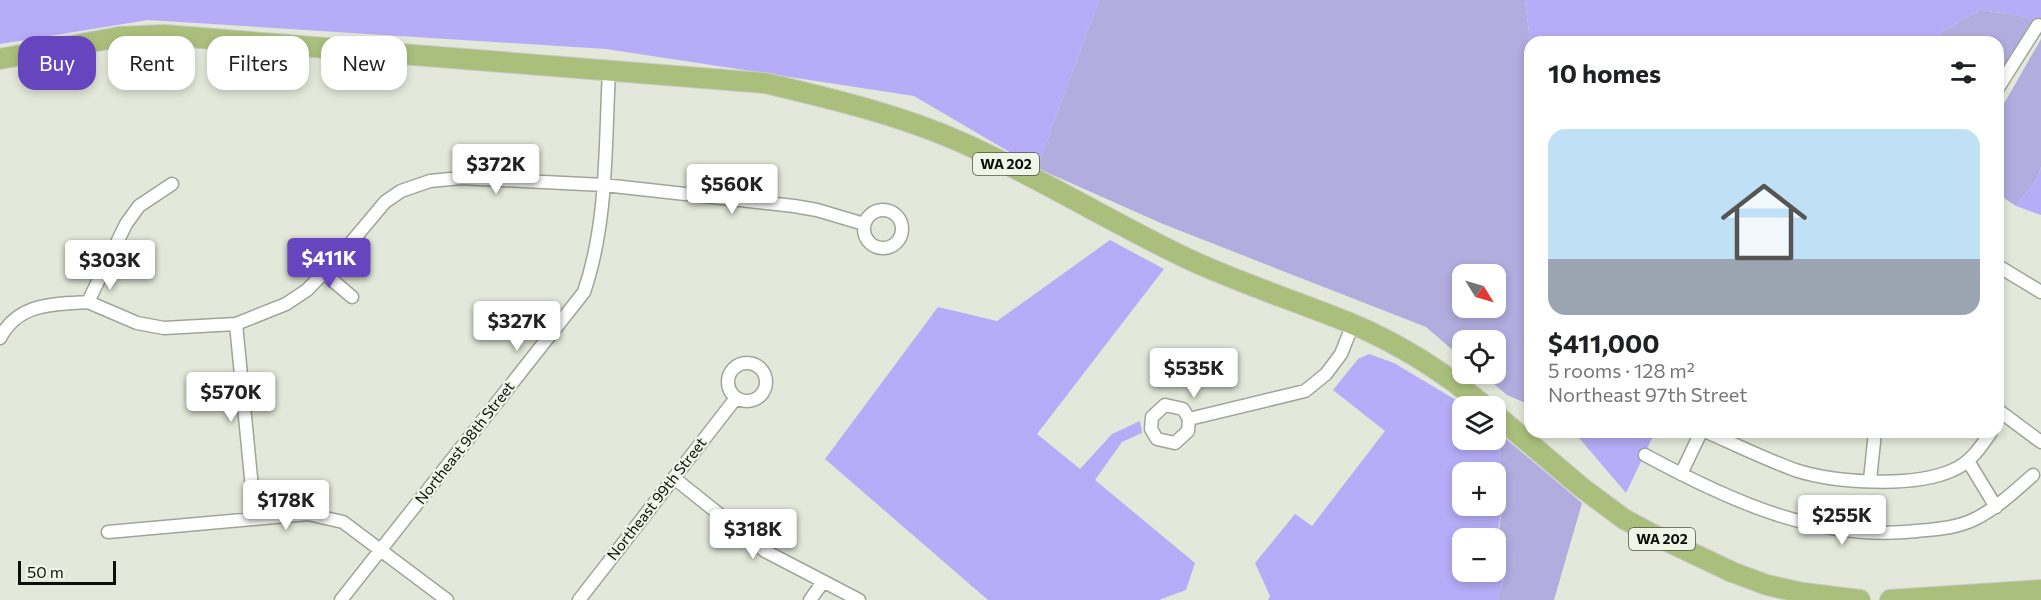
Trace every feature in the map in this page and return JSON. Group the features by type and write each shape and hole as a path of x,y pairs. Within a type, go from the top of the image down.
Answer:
{"main road":[{"name":"WA 202","path":"0,59 119,37 164,35 765,83 840,100 908,122 975,148 1187,259 1353,324 1431,367 1471,396"},
{"name":"WA 202","path":"1506,423 1581,487 1624,519 1652,534 1732,572 1767,585 1803,593 1860,600"},
{"path":"1890,600 2041,590"}],"street":[{"path":"2004,79 2038,25"},
{"name":"Northeast 98th Street","path":"341,600 584,292 591,272 604,185 609,71"},
{"path":"0,338 28,309 46,304 88,302 137,323 164,328 236,324 286,304 307,290 385,202 401,191 430,181 450,179 604,185 794,206 818,210 864,224"},
{"path":"88,302 126,225 139,206 172,184"},
{"path":"2004,270 2041,292"},
{"path":"324,273 352,297"},
{"path":"236,324 255,519"},
{"path":"1189,419 1305,392 1326,374 1341,354 1353,324"},
{"name":"Northeast 99th Street","path":"579,600 736,398"},
{"path":"2004,418 2041,442"},
{"path":"1681,474 1698,438"},
{"path":"1721,438 1798,471 1845,479 1870,480 1931,477 1954,470 1968,461 1986,438"},
{"path":"1870,480 1874,438"},
{"path":"1645,455 1749,506 1786,519 1850,532 1887,535 1951,528 1974,520 1996,507 2033,475"},
{"path":"1968,461 1996,507"},
{"path":"674,478 765,551 859,600"},
{"path":"108,532 308,514 326,516 343,522 447,600"},
{"path":"810,600 823,582"}],"shaded area":[{"path":"0,0 1099,0 1037,168 914,96 606,49 148,20 49,36 18,36 18,41 0,44"},
{"path":"1099,0 1525,0 1529,36 1524,36 1524,402 1507,395 1494,384 1506,384 1506,330 1452,330 1452,349 1426,327 1163,224 1037,168"},
{"path":"1525,0 2041,0 2041,36 2026,17 1981,10 1943,31 1939,36 1529,36"},
{"path":"1981,10 2026,17 2032,24 2004,65 2004,36 1939,36 1943,31"},
{"path":"2041,39 2041,167 2038,178 2016,206 2004,198 2004,104"},
{"path":"2041,167 2041,215 2016,206 2038,178"},
{"path":"1110,240 1164,269 1037,434 1080,469 1112,434 1140,421 1142,433 1122,442 1095,480 1195,563 1186,590 1159,600 988,600 825,459 938,307 997,321"},
{"path":"1369,354 1394,363 1452,398 1452,450 1499,450 1500,462 1452,462 1452,516 1500,516 1498,528 1452,528 1452,582 1503,582 1497,600 1268,600 1270,596 1255,563 1295,514 1312,526 1385,431 1333,390 1358,359"},
{"path":"1579,438 1652,438 1626,493"},
{"path":"1506,439 1582,503 1554,600 1497,600 1503,582 1506,582 1506,528 1499,528 1501,516 1506,516 1506,462 1500,462 1499,450 1506,450"}]}
